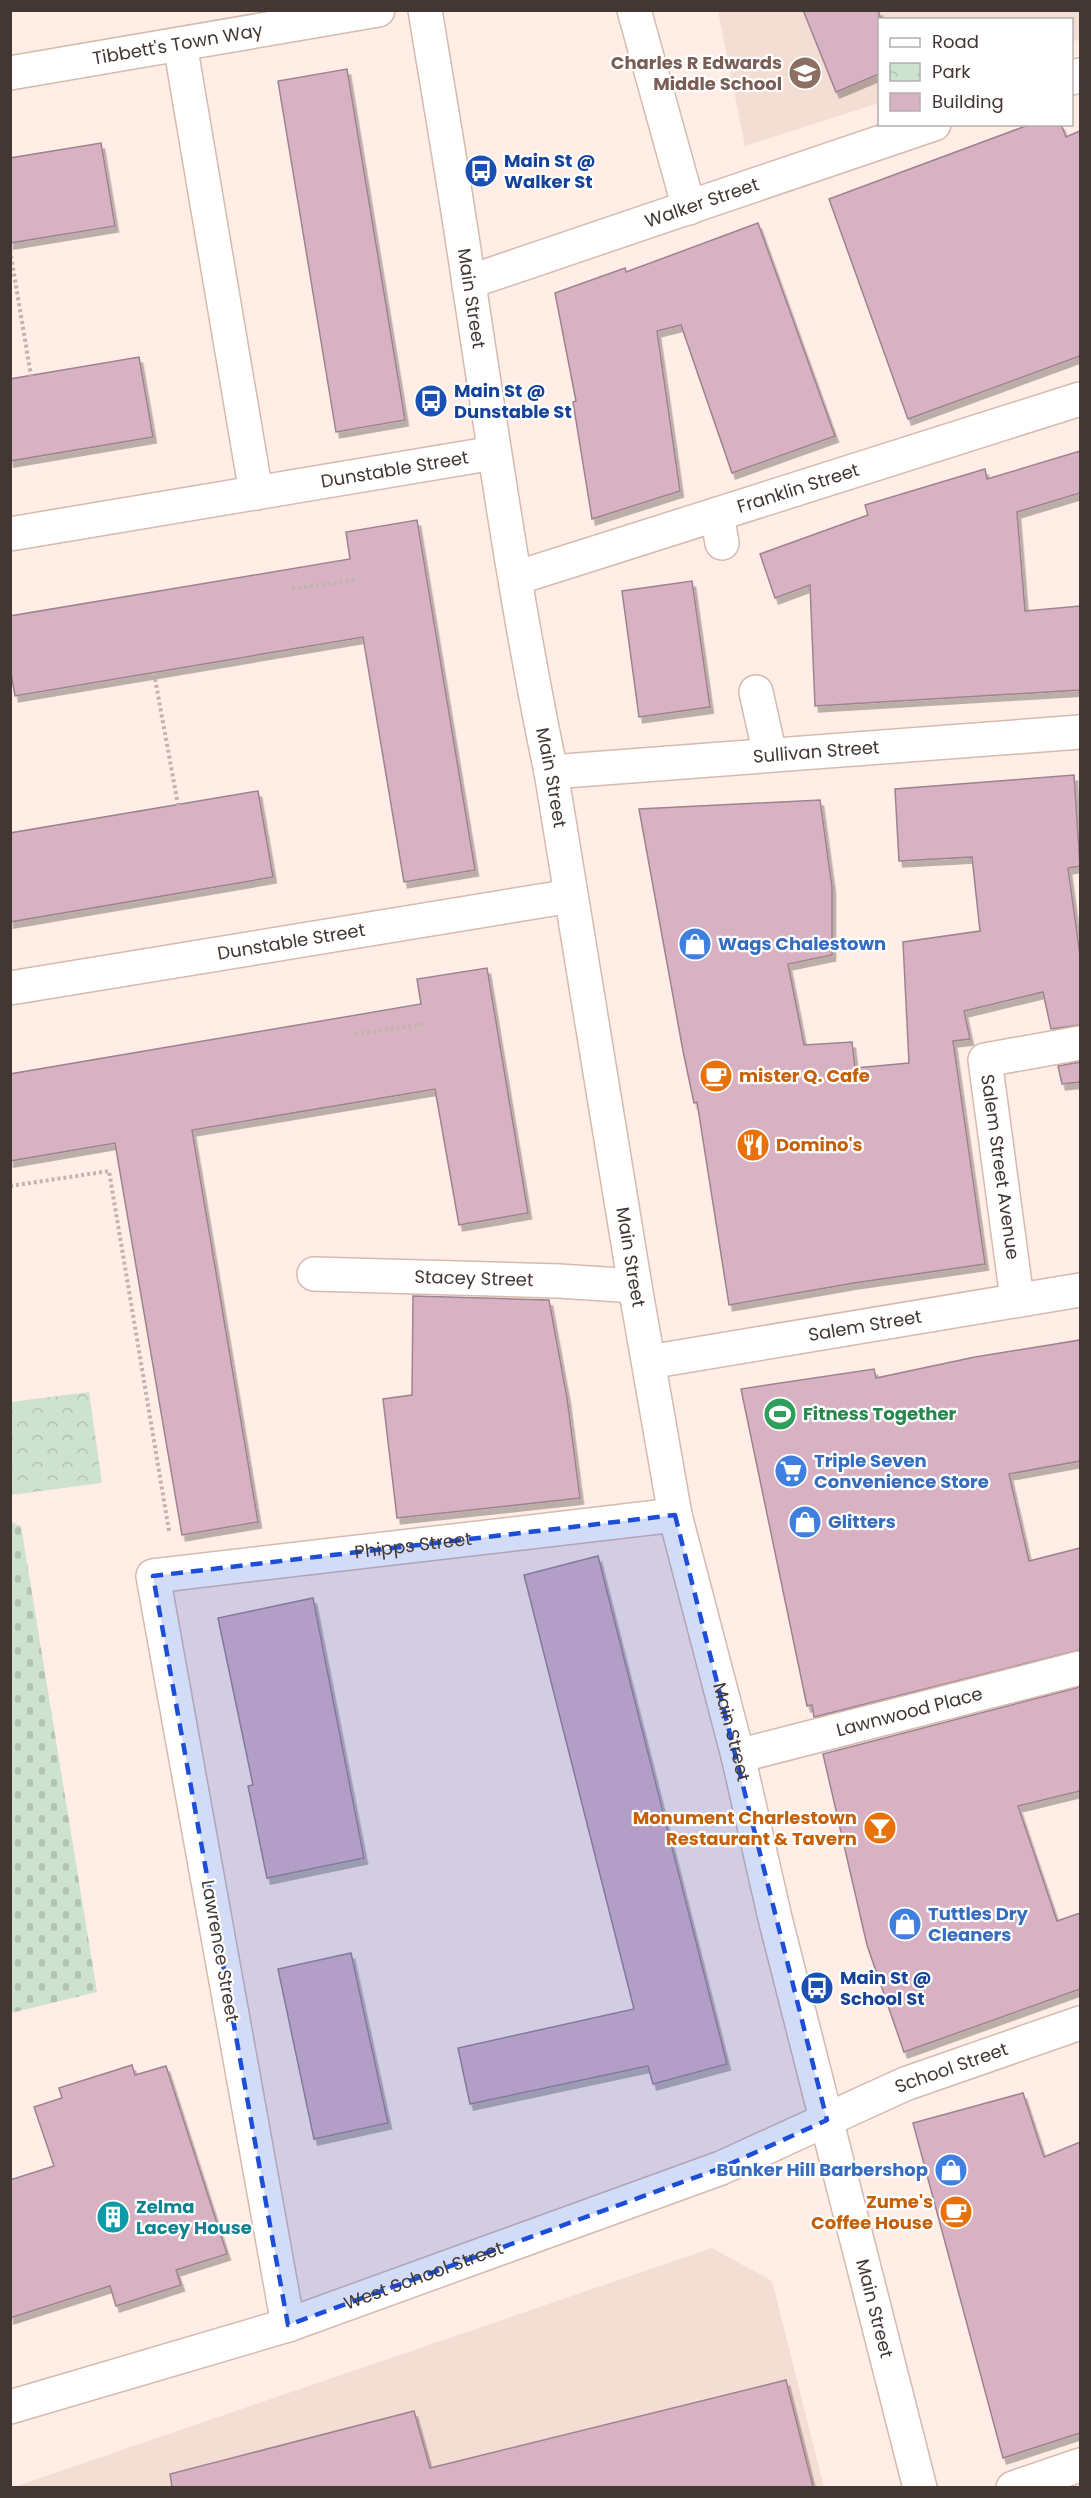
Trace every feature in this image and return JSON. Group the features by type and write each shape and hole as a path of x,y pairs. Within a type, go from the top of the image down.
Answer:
{"street":[{"name":"Tibbett's Town Way","path":"10,73 378,10"},
{"name":"Main Street","path":"425,10 494,453 551,772 675,1515 738,1756 776,1918 920,2487"},
{"path":"634,10 689,207"},
{"path":"180,44 256,493"},
{"name":"Walker Street","path":"469,282 928,126"},
{"name":"Franklin Street","path":"516,578 720,528 1080,399"},
{"name":"Dunstable Street","path":"10,534 494,453"},
{"path":"756,692 770,755"},
{"name":"Sullivan Street","path":"551,772 1080,732"},
{"name":"Dunstable Street","path":"10,988 571,896"},
{"name":"Salem Street Avenue","path":"1017,1299 985,1060 1080,1043"},
{"name":"Stacey Street","path":"314,1274 559,1281 635,1286"},
{"name":"Salem Street","path":"649,1362 1080,1290"},
{"name":"Phipps Street","path":"153,1576 675,1515"},
{"name":"Lawrence Street","path":"153,1576 288,2325"},
{"name":"Lawnwood Place","path":"738,1756 1080,1668"},
{"name":"School Street","path":"827,2120 905,2084 1080,2023"},
{"name":"West School Street","path":"10,2407 288,2325 721,2168 827,2120"},
{"path":"1013,2487 1080,2465"}],"path":[{"path":"10,250 31,376"},
{"path":"292,589 354,580"},
{"path":"154,673 178,805"},
{"path":"355,1034 424,1024"},
{"path":"10,1186 109,1172 169,1533"}],"highlighted area":[{"path":"675,1515 827,2120 721,2168 288,2325 153,1576"}],"shaded area":[{"name":"Charles R Edwards Middle School","path":"718,11 1080,11 1080,39 1073,42 1073,18 878,18 878,103 745,146"},
{"path":"712,2248 772,2281 824,2487 11,2488"}],"green space":[{"path":"89,1392 102,1483 11,1495 11,1402"},
{"path":"11,1522 21,1526 97,1992 11,2013"}],"building":[{"path":"803,10 879,10 878,74 836,92"},
{"path":"347,69 405,420 336,432 278,81"},
{"path":"1026,126 1062,126 1066,137 1080,131 1080,356 908,419 829,199"},
{"path":"101,143 115,226 10,243 10,158"},
{"path":"758,223 835,436 732,473 681,325 657,331 680,491 592,519 573,402 576,401 555,293 625,268 626,272"},
{"path":"139,357 153,437 10,461 10,379"},
{"path":"1080,451 1080,493 1017,512 1025,611 1080,606 1080,690 815,706 810,585 775,598 760,554 868,515 865,505 985,469 987,479"},
{"path":"417,520 475,870 404,882 363,637 15,696 10,668 10,616 350,559 346,532"},
{"path":"692,581 710,707 639,717 622,591"},
{"path":"1074,775 1080,866 1068,868 1080,955 1080,1025 1051,1029 1043,992 964,1011 970,1039 953,1041 985,1264 854,1283 729,1305 697,1102 694,1103 683,1051 639,809 820,800 832,887 832,955 788,964 804,1045 852,1042 855,1068 909,1063 903,942 980,931 972,857 899,861 895,789"},
{"path":"258,791 273,877 10,922 10,833"},
{"path":"487,968 528,1213 459,1225 435,1089 192,1130 258,1522 182,1535 115,1143 10,1161 10,1074 421,1004 417,979"},
{"path":"1080,1062 1080,1082 1062,1084 1058,1066"},
{"path":"413,1296 549,1300 567,1398 580,1498 397,1518 383,1399 412,1395"},
{"path":"1080,1340 1080,1461 1009,1474 1029,1561 1080,1548 1080,1650 814,1717 812,1705 807,1706 741,1389 874,1369 876,1378 975,1357"},
{"path":"598,1556 727,2064 653,2084 648,2066 470,2104 458,2048 634,2009 524,1575"},
{"path":"313,1598 364,1858 267,1878 248,1786 253,1785 218,1618"},
{"path":"1080,1687 1080,1791 1018,1806 1057,1921 1080,1913 1080,1989 904,2052 867,1945 823,1754"},
{"path":"351,1953 388,2123 314,2139 278,1969"},
{"name":"Zelma Lacey House","path":"132,2065 135,2075 166,2066 227,2254 176,2270 181,2285 116,2306 110,2286 10,2318 10,2180 54,2166 34,2107 62,2098 59,2088"},
{"path":"1023,2093 1044,2157 1080,2142 1080,2433 1003,2458 913,2123"},
{"path":"786,2380 813,2487 172,2487 170,2474 414,2411 430,2468"}],"place":[{"name":"Charles R Edwards Middle School","path":"805,73"},
{"name":"Main St @ Walker St","path":"481,171"},
{"name":"Main St @ Dunstable St","path":"431,401"},
{"name":"Wags Chalestown","path":"695,944"},
{"name":"mister Q. Cafe","path":"716,1076"},
{"name":"Domino's","path":"753,1145"},
{"name":"Fitness Together","path":"780,1414"},
{"name":"Triple Seven Convenience Store","path":"791,1471"},
{"name":"Glitters","path":"805,1522"},
{"name":"Monument Charlestown Restaurant & Tavern","path":"880,1828"},
{"name":"Tuttles Dry Cleaners","path":"905,1924"},
{"name":"Main St @ School St","path":"817,1988"},
{"name":"Bunker Hill Barbershop","path":"951,2170"},
{"name":"Zume's Coffee House","path":"956,2212"},
{"name":"Zelma Lacey House","path":"113,2217"}]}
